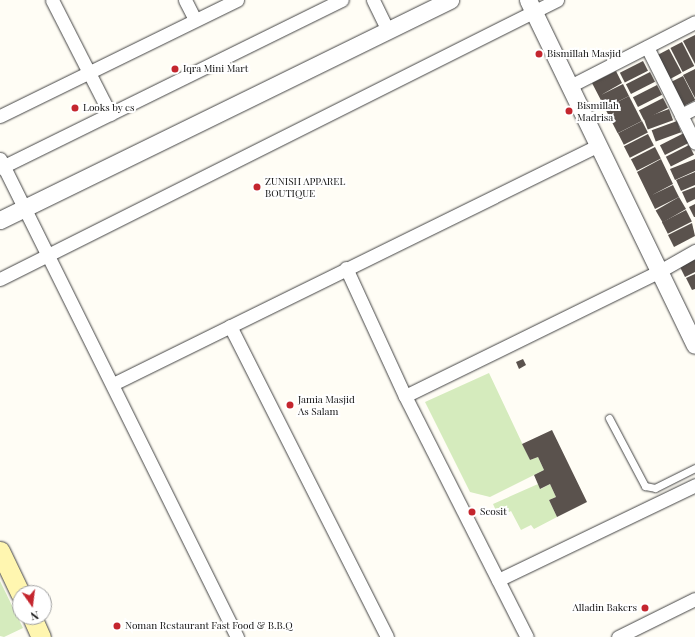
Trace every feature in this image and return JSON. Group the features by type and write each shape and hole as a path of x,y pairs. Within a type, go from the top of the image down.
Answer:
{"main road":[{"path":"0,551 16,585"}],"street":[{"path":"52,0 110,114"},
{"path":"185,0 195,20"},
{"path":"0,116 237,0"},
{"path":"237,637 25,207 1,164 110,114 342,0"},
{"path":"373,0 388,29"},
{"path":"0,220 450,0"},
{"path":"0,279 531,6 557,0"},
{"path":"531,6 599,145 658,272 695,345"},
{"path":"570,86 647,48 695,22"},
{"path":"647,48 695,143"},
{"path":"681,115 695,108"},
{"path":"112,384 599,145"},
{"path":"405,396 658,272 695,251"},
{"path":"346,268 405,396 526,637"},
{"path":"230,326 387,637"},
{"path":"498,580 695,485"},
{"path":"618,637 695,599"}],"lane":[{"path":"609,418 645,486 650,488 695,468"}],"green space":[{"path":"489,373 530,460 538,457 544,470 490,497 470,492 425,402"},
{"path":"538,484 541,489 550,484 556,497 549,500 557,517 534,529 531,525 521,530 511,511 499,517 493,504"},
{"path":"0,581 12,606 12,625 22,625 23,628 4,637 0,636"}],"building":[{"path":"695,35 695,64 683,41"},
{"path":"682,42 694,66 683,72 670,48"},
{"path":"669,49 682,73 670,79 658,55"},
{"path":"643,61 648,71 625,83 620,73"},
{"path":"695,69 695,98 683,75"},
{"path":"616,71 622,83 601,95 623,84 629,96 605,108 592,83"},
{"path":"650,72 655,82 631,94 626,84"},
{"path":"683,76 695,100 683,106 671,82"},
{"path":"657,85 662,95 638,107 633,97"},
{"path":"629,96 642,121 618,133 605,108"},
{"path":"663,98 668,108 644,120 639,110"},
{"path":"669,109 673,120 648,130 644,118"},
{"path":"642,121 648,133 624,145 618,133"},
{"path":"677,121 681,132 656,142 652,130"},
{"path":"684,133 689,143 665,155 660,145"},
{"path":"648,134 654,146 630,158 624,146"},
{"path":"689,145 694,155 671,167 666,157"},
{"path":"655,147 661,159 637,171 631,159"},
{"path":"661,159 673,184 652,195 673,185 679,197 655,209 637,172"},
{"path":"695,159 695,171 675,180 670,169"},
{"path":"695,172 695,185 681,191 676,180"},
{"path":"695,187 695,199 687,203 682,192"},
{"path":"679,197 686,209 663,223 656,210"},
{"path":"695,204 695,217 694,217 689,207"},
{"path":"686,210 692,222 668,234 662,222"},
{"path":"692,223 695,236 674,247 668,235"},
{"path":"695,257 695,272 685,277 679,265"},
{"path":"695,274 695,289 692,290 686,278"},
{"path":"523,359 526,365 519,369 516,362"},
{"path":"552,430 587,502 557,517 549,500 556,497 550,484 540,489 534,475 544,470 538,457 530,460 522,444"}],"place":[{"name":"Bismillah Masjid","path":"539,54"},
{"name":"Iqra Mini Mart","path":"175,69"},
{"name":"Looks by es","path":"75,108"},
{"name":"Bismillah Madrisa","path":"569,111"},
{"name":"ZUNISH APPAREL BOUTIQUE","path":"257,187"},
{"name":"Jamia Masjid As Salam","path":"290,405"},
{"name":"Scosit","path":"472,512"},
{"name":"Alladin Bakers","path":"645,608"},
{"name":"Noman Restaurant Fast Food & B.B.Q","path":"117,626"}]}
